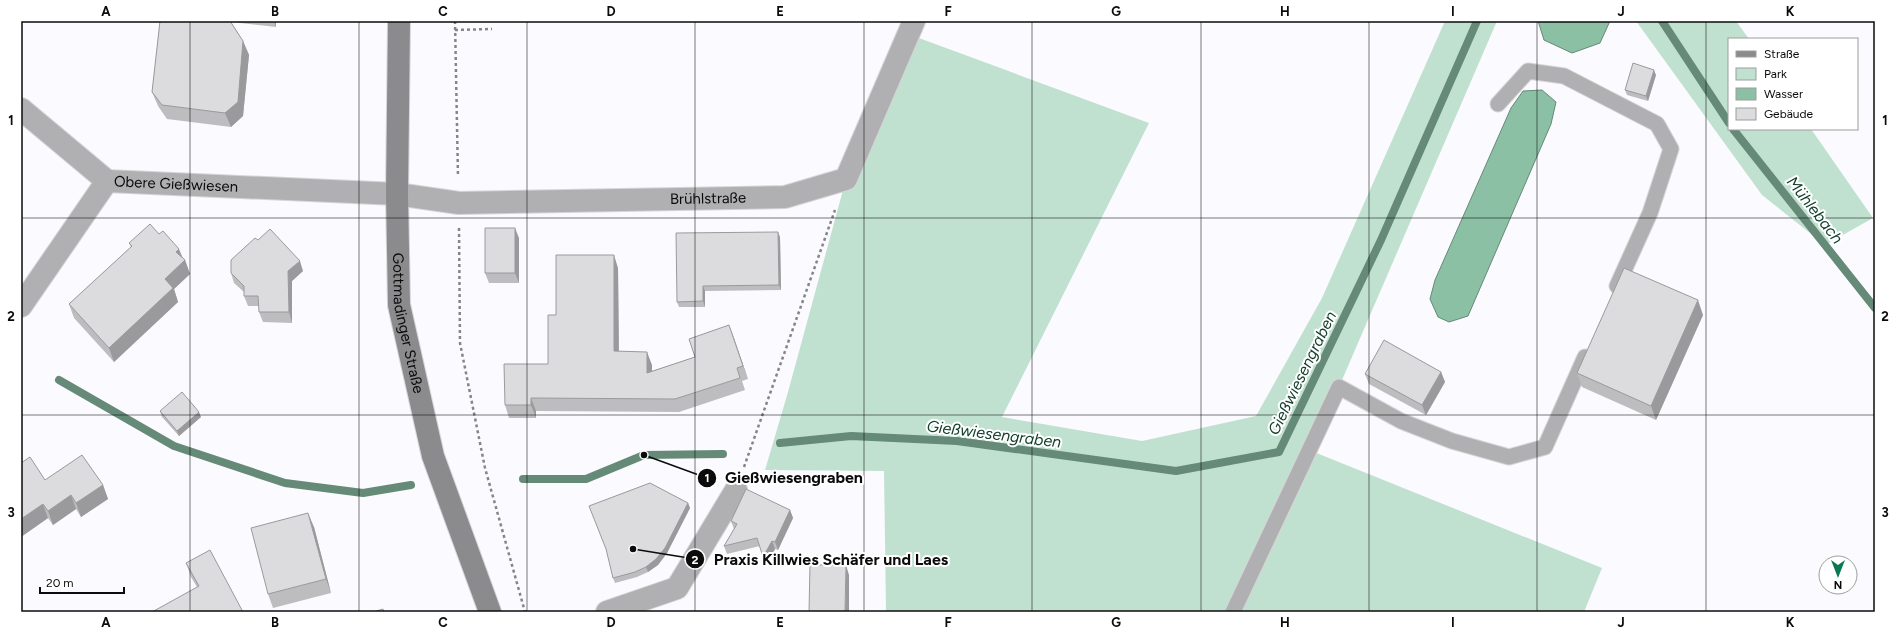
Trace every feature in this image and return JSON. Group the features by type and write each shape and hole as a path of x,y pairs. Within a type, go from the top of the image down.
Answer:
{"main road":[{"name":"Gottmadinger Straße","path":"399,21 397,194 399,305 433,456 490,612"}],"street":[{"path":"846,179 914,21"},
{"path":"21,109 107,181"},
{"name":"Brühlstraße","path":"397,194 458,203 785,196 846,179"},
{"name":"Obere Gießwiesen","path":"21,306 107,181 397,194"},
{"path":"607,612 677,588 736,490"}],"lane":[{"path":"1498,104 1528,71 1564,76 1657,124 1671,149 1650,213 1610,301"},
{"path":"1233,612 1339,387 1401,421 1452,441 1509,457 1545,447 1591,345"}],"path":[{"path":"455,21 460,343 485,468 525,612"},
{"path":"455,30 492,29"},
{"path":"736,490 846,179"}],"green space":[{"path":"1445,21 1497,21 1339,387 1309,450 1602,568 1584,612 886,612 884,471 765,470 788,392 846,179 908,34 1149,123 1002,417 1142,441 1256,416 1322,298"},
{"path":"1636,21 1736,21 1748,38 1728,38 1728,130 1812,130 1873,218 1825,245 1762,195"}],"water":[{"path":"1538,21 1610,21 1600,43 1572,53 1544,40"},
{"path":"1542,90 1556,102 1551,124 1468,316 1449,322 1438,317 1430,299 1435,280 1511,108 1523,91"}],"building":[{"path":"160,21 230,21 243,41 238,102 225,113 162,105 152,92"},
{"path":"1633,63 1654,70 1646,96 1625,90"},
{"path":"150,224 159,234 163,231 179,249 176,252 185,260 165,279 173,288 109,348 69,304 132,246 129,243"},
{"path":"485,228 515,228 515,273 485,273"},
{"path":"270,229 300,261 288,271 289,312 259,312 258,296 244,296 244,286 231,273 231,260 255,238 258,240"},
{"path":"778,232 779,285 703,286 703,301 677,302 676,233"},
{"path":"556,255 614,255 614,351 647,352 647,373 695,357 689,339 729,325 743,366 737,368 740,378 675,399 531,398 531,405 505,405 504,364 548,364 548,315 556,315"},
{"path":"1624,268 1698,300 1651,406 1577,373"},
{"path":"1384,340 1441,372 1422,405 1365,374"},
{"path":"182,392 199,412 177,431 160,411"},
{"path":"82,455 103,485 76,503 71,495 48,511 43,504 21,519 21,463 30,457 45,480"},
{"path":"650,483 688,503 665,548 656,559 646,567 635,572 613,578 606,549 589,506"},
{"path":"746,489 790,510 775,542 772,541 763,557 757,538 724,546 737,524 731,521"},
{"path":"308,513 326,579 268,594 251,528"},
{"path":"210,550 243,612 152,612 199,586 186,563"},
{"path":"810,565 846,565 845,612 809,612"},
{"path":"383,609 384,612 373,612"}],"waterway":[{"name":"Gießwiesengraben","path":"780,443 851,436 957,441 1176,471 1279,452 1381,240 1477,21"},
{"name":"Mühlebach","path":"1662,21 1728,121"},
{"name":"Mühlebach","path":"1734,130 1875,308"},
{"name":"Gießwiesengraben","path":"59,380 174,446 285,483 363,493 411,485"},
{"name":"Gießwiesengraben","path":"523,479 586,479 644,455 723,454"}],"place":[{"name":"Gießwiesengraben","path":"644,455"},
{"name":"Praxis Killwies Schäfer und Laes","path":"633,549"}]}
